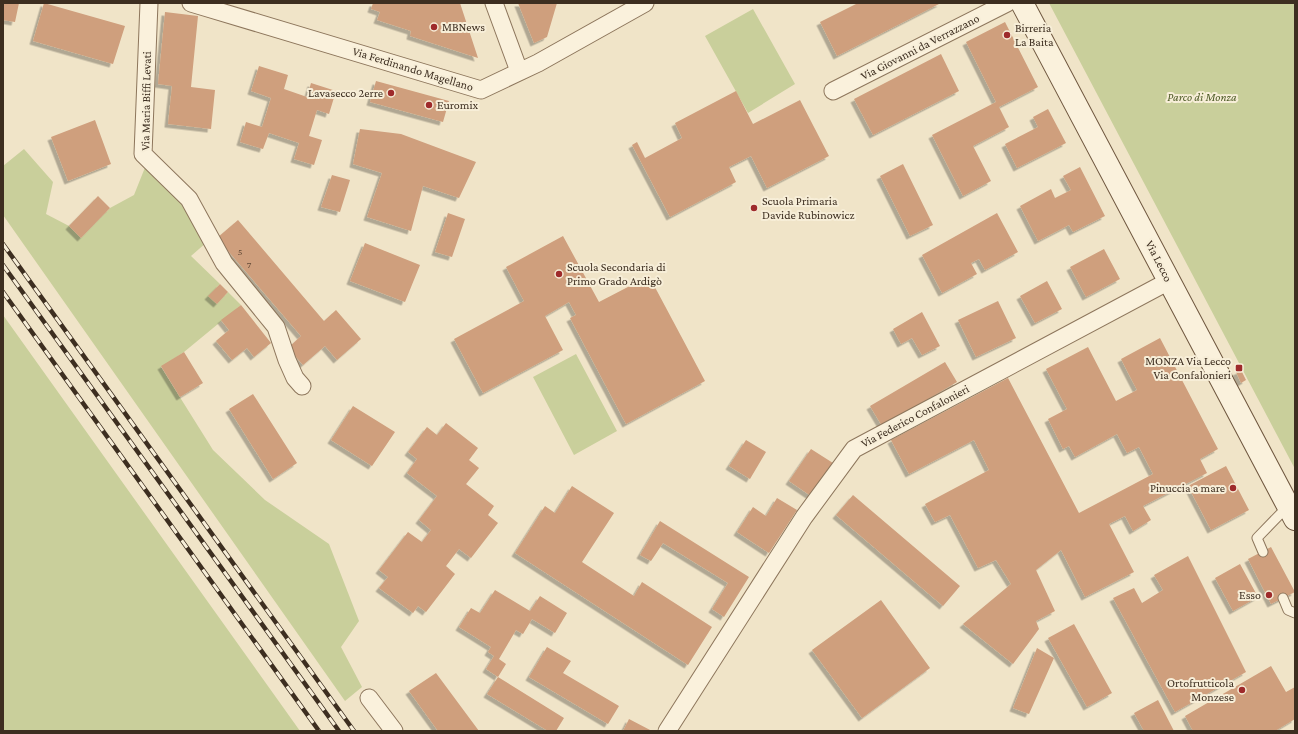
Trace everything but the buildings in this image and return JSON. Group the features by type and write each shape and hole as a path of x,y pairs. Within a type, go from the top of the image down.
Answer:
{"main road":[{"name":"Via Lecco","path":"1022,3 1292,513"}],"street":[{"name":"Via Maria Biffi Levati","path":"149,3 143,154 189,199 224,263 276,327 287,360 295,378 302,386"},
{"name":"Via Ferdinando Magellano","path":"191,3 482,90 538,63 645,3"},
{"path":"494,3 519,71"},
{"name":"Via Giovanni da Verrazzano","path":"832,91 1007,3"},
{"name":"Via Federico Confalonieri","path":"667,731 804,517 854,449 1169,281"},
{"path":"369,698 394,731"}],"lane":[{"path":"1263,552 1257,538 1292,513"},
{"path":"1282,598 1288,610 1295,613"}],"green space":[{"name":"Parco di Monza","path":"1049,3 1295,3 1295,469"},
{"path":"753,9 795,84 748,113 705,36"},
{"path":"24,149 53,182 46,214 69,226 81,238 110,208 134,195 146,165 182,203 207,242 191,256 220,284 209,296 217,304 228,292 241,305 184,352 161,367 213,450 265,500 329,544 359,621 341,647 362,687 345,701 3,215 3,166"},
{"path":"3,315 300,731 3,731"},
{"path":"576,354 617,431 574,455 533,377"}],"railway":[{"path":"3,244 354,731"},
{"path":"3,265 339,731"},
{"path":"3,292 319,731"}],"place":[{"name":"MBNews","path":"434,27"},
{"name":"Birreria La Baita","path":"1007,35"},
{"name":"Lavasecco 2erre","path":"391,93"},
{"name":"Euromix","path":"429,105"},
{"name":"Scuola Primaria Davide Rubinowicz","path":"754,208"},
{"name":"Scuola Secondaria di Primo Grado Ardigò","path":"559,274"},
{"name":"MONZA Via Lecco Via Confalonieri","path":"1239,368"},
{"name":"Pinuccia a mare","path":"1233,488"},
{"name":"Esso","path":"1269,595"},
{"name":"Ortofrutticola Monzese","path":"1242,690"}]}
